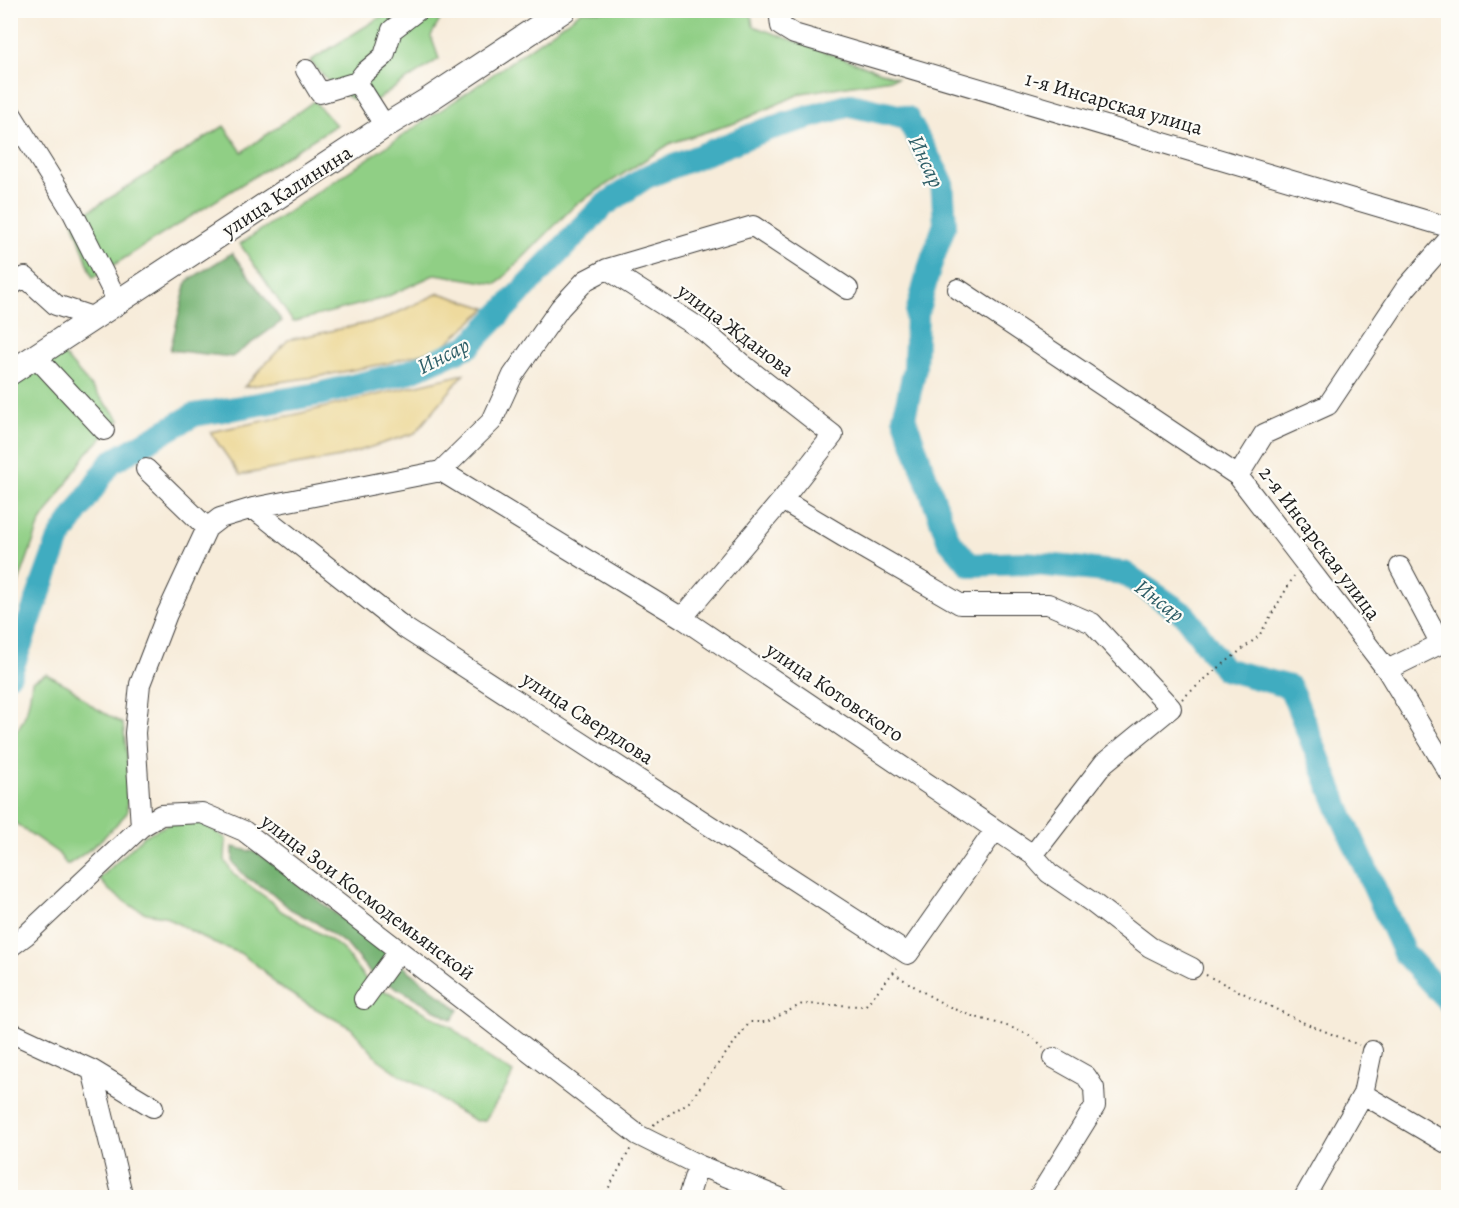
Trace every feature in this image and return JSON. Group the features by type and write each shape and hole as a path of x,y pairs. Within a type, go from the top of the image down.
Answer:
{"main road":[{"name":"улица Калинина","path":"10,373 564,10"}],"street":[{"path":"306,70 320,93 357,82 384,56 392,30 418,10"},
{"name":"1-я Инсарская улица","path":"779,10 782,26 794,34 1449,227"},
{"path":"357,82 385,126"},
{"path":"10,112 74,213 118,302"},
{"path":"141,826 135,733 140,684 166,614 207,528 220,518 253,508 441,471 492,421 513,375 560,308 586,280 607,269 753,226 848,289"},
{"path":"1238,476 1264,434 1328,405 1406,288 1449,240"},
{"name":"улица Жданова","path":"607,269 704,331 742,364 833,435 782,500"},
{"path":"10,286 25,277 56,304 95,318"},
{"name":"2-я Инсарская улица","path":"958,290 1238,476 1387,670 1449,771"},
{"path":"36,357 104,430"},
{"path":"146,469 207,528"},
{"name":"улица Котовского","path":"441,471 682,618 1033,855 1049,873 1093,903 1150,947 1192,968"},
{"path":"682,618 782,500 960,604 1048,604 1092,623 1172,708 1104,763 1033,855"},
{"name":"улица Свердлова","path":"253,508 406,629 908,954"},
{"path":"1387,670 1445,642 1400,567"},
{"name":"улица Зои Космодемьянской","path":"10,947 26,935 141,826 161,815 202,813 244,831 638,1135 698,1165 780,1197"},
{"path":"908,954 995,830"},
{"path":"364,999 399,951"},
{"path":"10,1032 92,1070 153,1107"},
{"path":"1304,1197 1363,1094 1372,1051"},
{"path":"1038,1197 1095,1106 1094,1088 1086,1076 1054,1058"},
{"path":"92,1070 123,1197"},
{"path":"1363,1094 1449,1144"},
{"path":"688,1197 698,1165"}],"path":[{"path":"1172,708 1259,636 1303,561"},
{"path":"603,1197 638,1135 689,1102 750,1022 767,1022 802,1004 865,1006 908,954"},
{"path":"1192,968 1302,1022 1372,1051"},
{"path":"893,973 931,998 966,1014 1014,1029 1036,1039 1054,1058"}],"green space":[{"path":"390,11 445,11 431,36 439,59 367,106 338,92 310,61"},
{"path":"582,11 751,11 753,26 898,78 802,93 738,122 671,143 575,205 497,284 436,274 384,298 293,322 240,244 471,90"},
{"path":"314,101 336,125 93,278 73,221 224,126 242,152"},
{"path":"232,253 282,321 232,357 170,350 187,281"},
{"path":"63,354 120,420 87,453 40,523 11,604 11,387"},
{"path":"46,674 69,686 92,706 123,724 127,756 127,813 99,842 67,865 58,853 11,820 11,738 21,725 30,697 32,681"},
{"path":"175,821 204,823 226,839 225,860 233,874 271,901 281,911 331,940 343,950 371,986 390,993 450,1026 484,1055 513,1073 485,1120 476,1121 401,1075 378,1059 351,1028 278,986 263,970 240,953 213,943 164,916 146,913 130,905 110,891 99,879 144,836"},
{"path":"233,847 258,853 459,1010 452,1020 373,976 347,945 315,922 290,909 271,892 247,878 233,863"}],"sand":[{"path":"439,293 487,308 442,347 388,363 321,376 244,387 288,340 382,320"},
{"path":"464,374 415,433 340,457 240,475 210,432 293,415"}],"waterway":[{"name":"Инсар","path":"10,674 59,539 111,462 194,415 319,394 406,373 469,346 603,206 646,177 765,130 850,105 907,118 942,182 945,224 917,313 915,368 904,417 948,539 970,565 1026,563 1124,573 1185,615 1224,669 1290,687 1341,814 1404,953 1448,1001"}]}
